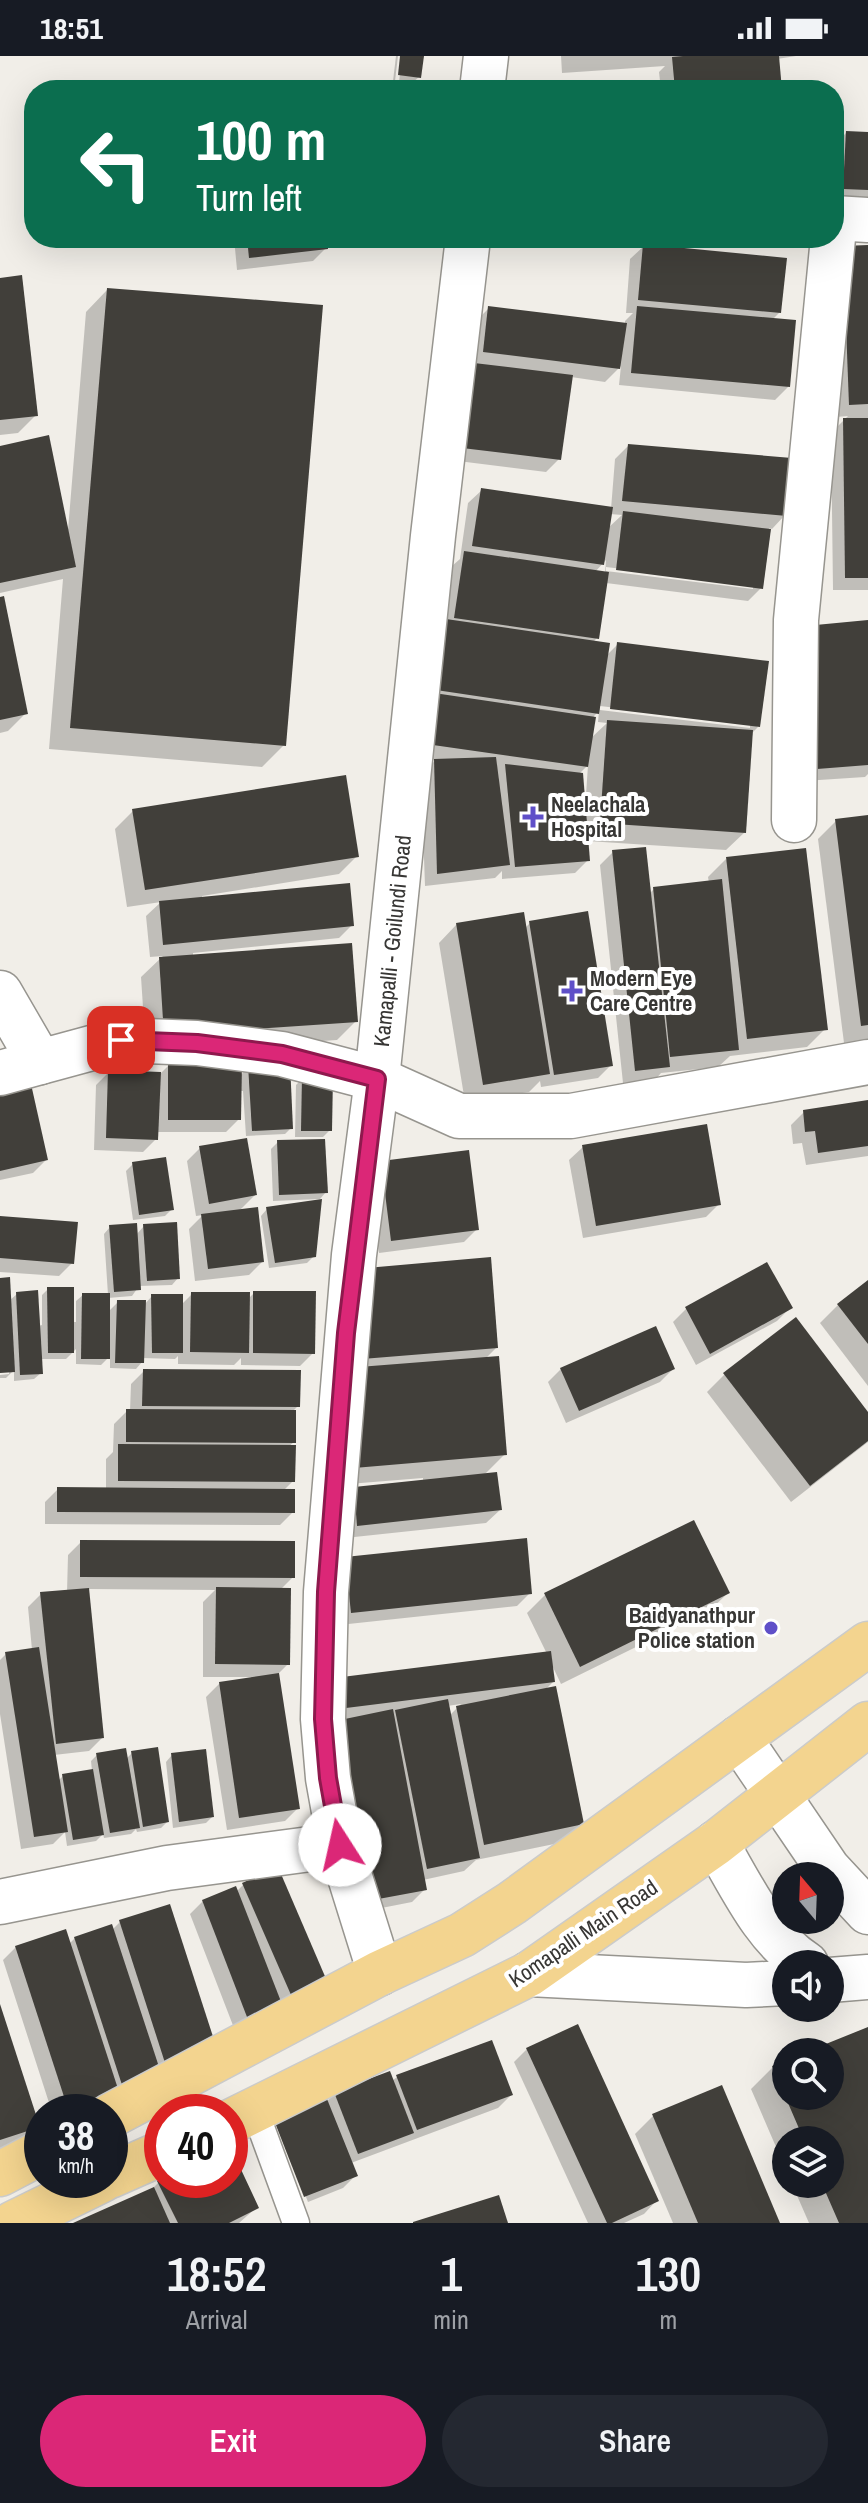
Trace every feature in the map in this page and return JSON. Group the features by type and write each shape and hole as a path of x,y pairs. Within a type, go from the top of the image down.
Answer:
{"main road":[{"path":"128,2106 380,1973 462,1935 512,1903 868,1644"},
{"name":"Komapalli Main Road","path":"248,2114 529,1974 716,1843 868,1724"},
{"path":"0,2174 24,2161"},
{"path":"14,2223 65,2198"}],"street":[{"path":"483,80 486,56"},
{"name":"Kamapalli - Goilundi Road","path":"380,1973 340,1845 328,1778 323,1719 326,1592 346,1333 377,1079 433,536 467,248"},
{"path":"794,820 796,620 838,248"},
{"path":"0,993 20,1067 121,1040 197,1043 282,1054 377,1079 459,1116 571,1116 868,1062"},
{"path":"739,1738 828,1869 868,1912"},
{"path":"716,1843 761,1917 787,1950"},
{"path":"0,1902 167,1868 340,1845"},
{"path":"529,1974 772,1984"}],"lane":[{"path":"248,2129 296,2223"}],"building":[{"path":"400,56 424,56 421,78 398,75"},
{"path":"779,56 781,80 674,80 672,57"},
{"path":"846,131 868,132 868,190 844,189"},
{"path":"868,245 868,404 849,405 844,246"},
{"path":"248,248 328,248 328,249 249,258"},
{"path":"643,248 684,248 787,258 781,313 638,300"},
{"path":"22,275 38,416 0,420 0,278"},
{"path":"107,288 323,305 286,746 70,728"},
{"path":"488,306 627,323 620,369 483,352"},
{"path":"637,306 796,320 790,387 631,373"},
{"path":"474,363 573,375 561,460 462,448"},
{"path":"843,418 868,418 868,578 845,578"},
{"path":"49,435 76,567 0,583 0,446"},
{"path":"628,444 792,458 787,516 622,501"},
{"path":"481,488 613,507 604,565 472,546"},
{"path":"623,511 771,529 763,589 616,570"},
{"path":"464,551 609,572 599,639 454,618"},
{"path":"4,596 28,714 0,720 0,597"},
{"path":"446,619 610,643 599,714 436,690"},
{"path":"868,620 868,765 817,769 805,626"},
{"path":"617,642 769,661 760,727 610,709"},
{"path":"434,693 596,717 588,767 426,744"},
{"path":"607,720 753,730 746,833 600,823"},
{"path":"496,757 510,865 437,874 434,759"},
{"path":"505,764 583,773 590,861 515,867"},
{"path":"346,775 359,857 145,890 132,809"},
{"path":"868,815 868,1025 861,1026 835,819"},
{"path":"646,847 670,1067 635,1071 612,850"},
{"path":"806,848 828,1030 747,1039 726,857"},
{"path":"722,879 739,1050 670,1057 653,887"},
{"path":"350,883 354,926 163,945 159,901"},
{"path":"588,911 613,1066 554,1075 529,921"},
{"path":"524,912 550,1074 483,1085 456,923"},
{"path":"352,943 358,1022 164,1035 159,957"},
{"path":"168,1063 242,1064 241,1120 168,1120"},
{"path":"290,1063 293,1129 252,1131 248,1065"},
{"path":"108,1070 161,1072 158,1140 106,1138"},
{"path":"302,1076 333,1076 332,1131 301,1131"},
{"path":"31,1084 48,1160 0,1171 0,1091"},
{"path":"868,1100 868,1146 818,1153 815,1131 805,1132 803,1110"},
{"path":"707,1124 721,1205 596,1226 582,1145"},
{"path":"247,1138 257,1195 209,1204 199,1146"},
{"path":"325,1139 328,1193 279,1195 277,1140"},
{"path":"469,1150 479,1230 391,1241 381,1161"},
{"path":"166,1157 174,1210 139,1215 132,1162"},
{"path":"322,1199 316,1257 275,1263 266,1207"},
{"path":"258,1207 264,1262 208,1269 201,1214"},
{"path":"0,1216 78,1222 74,1264 0,1258"},
{"path":"177,1222 180,1279 147,1281 143,1224"},
{"path":"137,1223 141,1290 114,1292 109,1225"},
{"path":"491,1257 498,1348 362,1359 355,1269"},
{"path":"767,1262 793,1308 710,1354 685,1307"},
{"path":"10,1277 15,1372 0,1373 0,1278"},
{"path":"868,1280 868,1344 837,1304"},
{"path":"47,1287 74,1287 74,1353 48,1353"},
{"path":"38,1290 43,1374 20,1375 16,1292"},
{"path":"253,1291 316,1291 315,1354 253,1353"},
{"path":"191,1292 250,1292 249,1353 190,1352"},
{"path":"82,1293 110,1293 110,1359 81,1359"},
{"path":"151,1294 183,1294 183,1353 152,1353"},
{"path":"117,1300 146,1300 144,1363 115,1363"},
{"path":"796,1317 868,1412 868,1441 810,1486 723,1373"},
{"path":"656,1326 675,1369 579,1411 560,1368"},
{"path":"499,1356 507,1455 354,1468 346,1368"},
{"path":"143,1369 301,1370 300,1407 142,1406"},
{"path":"126,1409 296,1410 296,1443 126,1442"},
{"path":"118,1444 296,1445 295,1482 118,1481"},
{"path":"497,1472 502,1510 357,1526 354,1487"},
{"path":"57,1487 295,1489 295,1513 57,1512"},
{"path":"694,1520 730,1593 580,1667 544,1593"},
{"path":"527,1538 532,1594 351,1613 345,1557"},
{"path":"80,1540 295,1541 295,1578 80,1577"},
{"path":"216,1587 291,1588 290,1665 215,1664"},
{"path":"89,1588 104,1738 56,1744 40,1592"},
{"path":"39,1647 68,1832 34,1837 5,1652"},
{"path":"551,1651 555,1682 346,1708 342,1677"},
{"path":"279,1673 300,1809 239,1818 219,1682"},
{"path":"556,1686 584,1824 484,1845 456,1706"},
{"path":"448,1699 480,1858 427,1869 395,1710"},
{"path":"393,1709 427,1890 373,1900 340,1720"},
{"path":"158,1747 169,1822 143,1827 131,1751"},
{"path":"126,1748 140,1828 110,1833 96,1753"},
{"path":"206,1749 214,1817 179,1822 171,1753"},
{"path":"93,1769 104,1835 73,1840 62,1774"},
{"path":"278,1867 330,1988 295,2004 242,1883"},
{"path":"236,1886 287,2017 252,2030 202,1900"},
{"path":"170,1904 218,2052 167,2069 119,1920"},
{"path":"112,1924 162,2076 123,2088 74,1937"},
{"path":"66,1929 120,2094 63,2094 15,1946"},
{"path":"0,2004 29,2094 24,2094 24,2132 0,2140"},
{"path":"578,2024 659,2201 612,2223 607,2223 526,2048"},
{"path":"868,2027 868,2223 839,2223 828,2198 844,2198 844,2126 798,2126 791,2110 844,2110 844,2038 841,2038"},
{"path":"492,2040 513,2095 417,2130 396,2075"},
{"path":"390,2071 414,2133 358,2154 334,2092"},
{"path":"722,2085 780,2223 698,2223 652,2114"},
{"path":"325,2094 358,2176 304,2197 272,2115"},
{"path":"248,2184 259,2208 229,2223 178,2223 166,2198 248,2198"},
{"path":"144,2191 144,2198 159,2198 170,2223 73,2223"},
{"path":"499,2195 508,2223 413,2223 413,2222"}],"place":[{"name":"Neelachala Hospital","path":"533,817"},
{"name":"Modern Eye Care Centre","path":"572,991"},
{"name":"Baidyanathpur Police station","path":"771,1628"}],"route":[{"path":"121,1040 197,1043 282,1054 377,1079 346,1333 326,1592 323,1719 328,1778 340,1845"}]}
